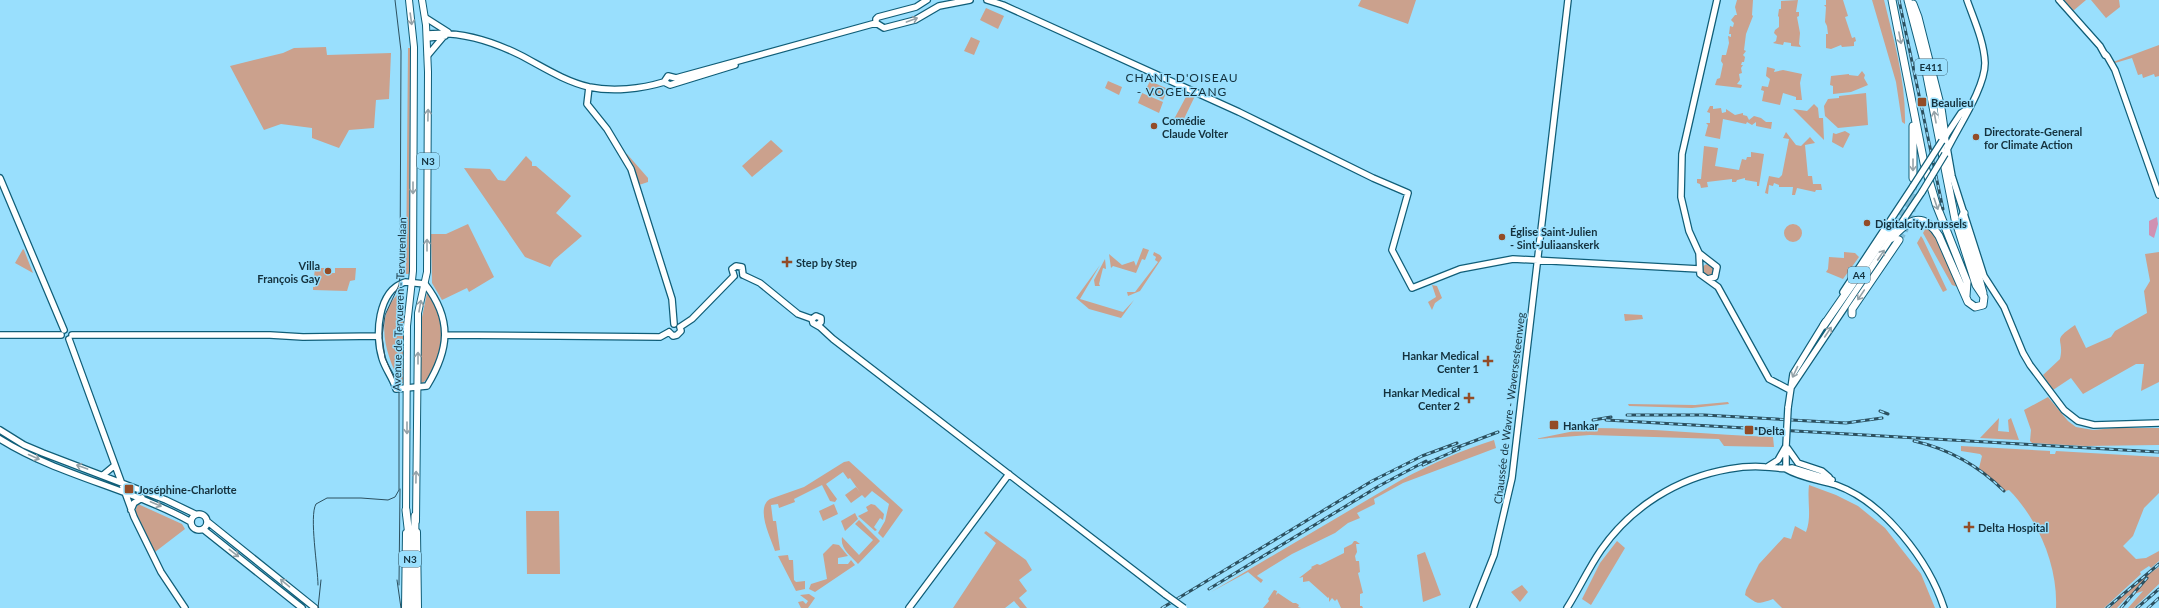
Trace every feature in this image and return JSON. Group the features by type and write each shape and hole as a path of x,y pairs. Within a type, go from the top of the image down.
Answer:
{"highway":[{"name":"E411","path":"1892,0 1911,98"},
{"name":"E411","path":"1908,0 1924,61 1950,197 1970,268 1976,285 1983,296"},
{"name":"E411","path":"1912,0 1922,32 1941,108 1944,138"},
{"path":"1911,98 1913,182"},
{"path":"1911,98 1931,189 1967,282 1966,298"},
{"path":"1852,314 1852,309 1904,224 1912,221 1926,221 1933,226 1939,236 1966,298 1972,306 1978,308 1984,303 1962,217 1964,213"},
{"name":"A4","path":"1824,325 1894,224"},
{"name":"Avenue de Tervueren - Tervurenlaan","path":"406,510 410,545 409,608"},
{"name":"Avenue de Tervueren - Tervurenlaan","path":"414,608 416,516"}],"main road":[{"name":"Avenue de Tervueren - Tervurenlaan","path":"406,510 407,326 412,282 414,44 409,0"},
{"name":"Avenue de Tervueren - Tervurenlaan","path":"416,516 418,313 425,284 428,55 426,18 422,0"},
{"path":"405,608 406,510"},
{"path":"416,516 419,542 418,608"}],"street":[{"path":"876,23 876,19 878,17 916,7 927,0"},
{"path":"427,36 446,35 505,48 565,79 589,87 629,89 664,82 668,86 673,81 747,59 876,23 884,28 915,20 948,2 970,0"},
{"path":"987,0 1013,9 1183,86 1373,178 1408,193 1392,250 1412,288 1460,269 1513,259 1699,267"},
{"name":"Chaussée de Wavre - Waversesteenweg","path":"1473,608 1494,555 1509,498 1516,455 1568,0"},
{"path":"1717,0 1681,166 1681,197 1685,216 1699,253 1699,267 1701,276 1718,287"},
{"path":"1790,390 1896,239 1946,152 1983,77 1985,64 1981,39 1967,0"},
{"path":"2059,0 2104,53 2115,76 2159,195"},
{"path":"426,18 446,35"},
{"path":"428,55 446,35"},
{"path":"589,87 587,104 607,129 622,153 638,187 672,299 674,324"},
{"path":"1786,469 1788,408 1793,374 1824,325 1826,317 1913,182 1961,113 1967,109"},
{"path":"1944,138 1952,176 1984,276 2004,307 2023,353 2050,391 2070,416 2087,424 2159,423"},
{"path":"0,178 63,332 64,339 70,337 270,335 303,337 327,335 379,336"},
{"path":"1699,253 1717,265 1718,287 1768,379 1790,390"},
{"path":"1699,267 1704,261 1710,260"},
{"path":"734,276 732,269 736,266 742,267 743,275"},
{"path":"1708,280 1717,274"},
{"path":"734,276 739,278 743,275"},
{"path":"743,275 760,283 798,314 812,319 813,323 819,323 828,334 1184,608"},
{"path":"680,327 692,320 734,276"},
{"path":"412,282 425,284 438,304 445,336 444,351 438,367 427,386 396,389 384,364 379,336 383,309 391,293 400,284 412,282"},
{"path":"674,324 680,327"},
{"path":"669,332 670,326 674,324"},
{"path":"669,332 673,336 677,336 681,331 680,327"},
{"path":"0,335 70,331 70,337 131,510 153,558 185,608"},
{"path":"445,336 660,337 669,332"},
{"path":"0,430 24,445 43,453 103,474 166,500 195,514 203,514 208,522 315,608"},
{"path":"0,439 36,458 165,508 191,522 195,530 204,529 302,608"},
{"path":"1786,446 1800,465 1822,471 1834,482 1873,507 1901,532 1925,566 1940,594 1944,608"},
{"path":"1766,467 1778,460 1786,446"},
{"path":"103,474 114,465"},
{"path":"1567,608 1593,562 1610,537 1626,520 1647,502 1672,488 1710,474 1737,468 1792,468 1834,482"},
{"path":"909,608 1009,474"},
{"path":"131,510 134,503 142,498"},
{"path":"191,522 195,514"},
{"path":"204,529 208,522"}],"shaded area":[{"path":"1361,0 1416,0 1408,24 1358,6"},
{"path":"1737,0 1753,0 1753,16 1746,34 1744,50 1746,51 1743,55 1745,57 1744,62 1742,62 1741,65 1743,65 1741,68 1742,73 1739,74 1740,80 1737,84 1742,85 1741,88 1715,85 1717,79 1720,78 1723,64 1721,61 1722,55 1726,55 1729,43 1728,36 1731,37 1731,34 1729,34 1730,26 1733,27 1734,23 1731,20 1735,15 1737,15 1735,7"},
{"path":"1798,0 1796,12 1799,12 1799,16 1797,17 1800,33 1799,44 1801,47 1791,46 1791,43 1784,42 1783,45 1773,43 1776,41 1777,36 1774,33 1775,30 1779,27 1778,16 1779,9 1781,9 1781,1"},
{"path":"1826,0 1843,0 1848,16 1845,17 1852,38 1855,37 1856,41 1854,42 1854,46 1842,47 1841,45 1831,49 1826,48 1826,34 1828,34 1825,22 1826,7 1824,5 1826,5"},
{"path":"1872,0 1884,0 1904,92 1905,124 1902,122 1896,82"},
{"path":"2064,0 2086,0 2073,11"},
{"path":"2091,0 2119,0 2120,7 2106,18"},
{"path":"986,8 1004,16 998,29 980,20"},
{"path":"971,37 980,41 974,55 964,51"},
{"path":"2159,45 2159,76 2155,77 2154,74 2143,78 2142,74 2138,75 2132,58 2115,63 2113,62"},
{"path":"326,47 327,55 391,53 389,99 376,100 374,128 349,130 339,148 312,138 312,128 281,124 264,130 230,66 283,53 294,48"},
{"path":"408,48 410,48 409,274 406,274"},
{"path":"1767,67 1775,69 1774,72 1783,70 1802,74 1800,83 1802,100 1796,100 1796,97 1783,93 1780,105 1762,101 1764,91 1761,90 1762,86 1768,87 1770,79 1766,76"},
{"path":"1862,71 1868,85 1851,92 1833,94 1833,86 1830,85 1831,76 1849,74 1858,76"},
{"path":"1108,81 1122,87 1119,95 1105,88"},
{"path":"1150,81 1168,89 1163,100 1145,91"},
{"path":"1142,93 1163,102 1159,113 1138,103"},
{"path":"1866,93 1868,125 1838,128 1825,116 1824,106 1828,99 1839,98 1839,96"},
{"path":"1191,94 1195,96 1181,125 1173,121 1187,95"},
{"path":"1814,104 1818,108 1819,118 1823,118 1824,140 1793,109 1807,111"},
{"path":"1710,106 1713,106 1713,109 1721,108 1722,113 1726,112 1726,109 1735,115 1743,113 1743,115 1747,116 1749,120 1754,116 1761,118 1766,122 1772,122 1771,129 1756,126 1756,122 1752,125 1747,122 1746,124 1723,119 1720,139 1705,136 1708,125 1706,123 1710,123 1710,113 1707,112"},
{"path":"1845,131 1850,134 1843,148 1832,142 1833,133 1836,134"},
{"path":"1786,132 1796,145 1801,146 1810,137 1815,143 1805,145 1808,176 1812,176 1813,184 1821,184 1822,190 1816,190 1815,192 1797,188 1795,195 1792,195 1793,187 1779,187 1779,185 1774,183 1773,186 1769,185 1768,194 1765,193 1769,176 1779,178 1782,175 1789,139 1783,138"},
{"path":"771,140 783,151 752,177 742,166"},
{"path":"1704,146 1718,148 1715,166 1739,170 1742,159 1746,160 1747,157 1751,157 1751,152 1764,154 1759,186 1757,186 1757,182 1745,180 1745,178 1737,180 1736,182 1732,182 1732,179 1707,182 1708,187 1701,188 1700,184 1697,183 1697,179 1701,179"},
{"path":"625,154 627,154 648,178 648,182 639,185"},
{"path":"526,156 532,162 532,166 536,166 571,196 556,213 582,236 554,260 550,267 525,257 464,168 490,169 498,180 505,181"},
{"path":"2157,217 2158,224 2154,238 2149,235 2149,221"},
{"path":"468,224 494,277 469,292 467,288 442,300 432,283 431,234 446,234"},
{"path":"1793,224 1799,227 1802,233 1799,239 1793,242 1787,239 1784,233 1787,227"},
{"path":"1927,226 1934,233 1958,287 1952,285 1923,233"},
{"path":"1921,236 1947,290 1943,292 1917,243"},
{"path":"1143,248 1149,250 1145,260 1142,259 1136,273 1113,266 1111,268 1109,254 1122,265 1134,261 1136,266"},
{"path":"23,249 24,250 33,273 15,263"},
{"path":"1154,252 1162,258 1140,291 1128,296 1127,292 1135,292 1158,262 1155,260 1156,257 1153,255"},
{"path":"1844,252 1855,253 1859,257 1843,279 1826,272 1828,269 1829,257 1844,258"},
{"path":"2159,252 2159,382 2141,391 2144,364 2136,364 2083,394 2071,378 2053,390 2043,375 2060,359 2060,340 2067,330 2075,325 2086,348 2111,337 2115,331 2147,313 2144,291 2150,281 2145,254"},
{"path":"1105,259 1106,269 1103,268 1099,284 1100,286 1095,286 1094,280"},
{"path":"1710,264 1713,265 1713,275 1706,276 1703,275 1702,268 1703,265"},
{"path":"1100,265 1080,299 1123,312 1134,300 1121,318 1089,309 1076,298"},
{"path":"315,268 324,268 325,273 335,273 335,268 356,268 355,280 350,281 347,291 313,290 313,287 315,287"},
{"path":"1432,285 1437,286 1442,298 1435,303 1432,310 1428,302 1436,297"},
{"path":"427,293 434,301 438,312 441,326 441,340 435,366 429,377 421,384 421,322"},
{"path":"398,294 403,312 405,336 404,382 401,384 387,351 384,327 390,304"},
{"path":"1624,314 1642,315 1643,319 1625,321"},
{"path":"2048,397 2068,421 2076,427 2093,430 2115,428 2159,428 2159,445 2085,446 2032,443 2030,441 2031,430 2024,410"},
{"path":"1728,402 1729,404 1692,408 1629,406 1628,404 1695,405"},
{"path":"1999,418 1998,431 2009,432 2008,420 2011,418 2019,440 1980,438"},
{"path":"1589,428 1635,429 1773,437 1774,447 1724,446 1719,439 1590,435 1535,439"},
{"path":"1494,440 1496,448 1403,483 1374,499 1375,504 1357,513 1360,518 1348,523 1335,533 1292,554 1258,575 1257,576 1263,580 1261,583 1248,572 1211,592 1401,480 1424,468 1470,448"},
{"path":"1961,446 2050,451 2050,454 2055,454 2056,451 2159,457 2159,493 2144,508 2133,536 2123,546 2136,559 2146,558 2159,551 2159,561 2151,568 2149,566 2140,572 2141,574 2104,608 2056,608 2054,576 2050,560 2037,529 2029,515 2009,490 2005,491 1979,468 1982,456 1980,454 1961,451"},
{"path":"849,461 903,510 883,538 878,533 885,521 889,504 872,491 865,498 862,495 851,503 845,495 856,487 860,492 850,478 848,479 843,472 826,484 837,499 835,502 830,501 822,485 794,499 795,502 779,508 778,504 771,505 773,521 776,521 780,550 775,551 765,524 764,509 766,503 770,499 804,487 844,462"},
{"path":"1809,485 1836,495 1858,506 1885,528 1921,574 1935,608 1782,608 1773,599 1758,603 1745,595 1759,564 1784,537 1791,539 1795,526 1806,532 1809,520"},
{"path":"138,504 182,524 185,529 155,552 135,511"},
{"path":"834,504 838,514 823,521 819,511"},
{"path":"871,504 875,505 884,514 883,520 880,518 874,527 877,530 875,531 858,516 868,511 866,507"},
{"path":"526,511 559,511 560,574 527,574"},
{"path":"855,513 858,519 845,531 841,521"},
{"path":"859,520 880,541 858,564 844,549 842,537 859,555 873,540 855,524"},
{"path":"986,531 1026,560 1032,570 1019,580 1027,591 1019,598 1027,608 1020,608 1014,601 1005,608 953,608 996,543 984,533"},
{"path":"1354,541 1360,544 1356,544 1357,552 1355,556 1356,561 1359,561 1360,572 1358,573 1363,593 1360,594 1360,606 1363,608 1341,608 1337,599 1335,601 1332,598 1329,602 1329,597 1328,598 1309,581 1303,582 1303,577 1299,578 1312,568 1311,567 1317,564 1320,565 1344,553 1344,548 1352,544"},
{"path":"1617,541 1625,548 1591,605 1582,599 1600,563"},
{"path":"833,544 839,545 848,556 838,558 838,564 848,564 851,560 855,565 815,592 809,589 811,584 827,579 823,554"},
{"path":"1425,552 1441,595 1423,602 1417,555"},
{"path":"788,555 789,560 793,560 794,580 796,582 805,581 805,589 796,591 778,556"},
{"path":"2159,567 2159,584 2134,608 2128,608 2143,591 2128,596 2117,608 2110,608 2133,585"},
{"path":"1522,585 1528,592 1520,602 1511,592"},
{"path":"1274,590 1277,591 1276,595 1278,593 1293,603 1296,603 1299,605 1298,607 1301,608 1263,608 1269,601 1268,599"},
{"path":"809,594 815,598 808,608 801,608 798,602 803,601 806,604 808,601 800,595"}],"tunnel":[{"path":"1899,240 1912,212 1913,182"},
{"path":"1894,224 1906,204 1912,189"}],"tram line":[{"path":"318,585 313,519 316,504 327,498 388,500 395,497 399,490 399,389 385,358 382,336 385,315 399,285 400,275 401,51 395,0"},
{"path":"399,585 400,489"},
{"path":"318,608 321,580"},
{"path":"397,580 401,608"}],"railway":[{"path":"1899,0 1943,209"},
{"path":"1880,411 1888,414"},
{"path":"1627,415 1704,415 1846,423 1882,418"},
{"path":"1593,420 1611,417"},
{"path":"1606,420 2159,452"},
{"path":"1453,449 1498,432"},
{"path":"1914,441 1927,444 1974,466 2004,491"},
{"path":"1162,608 1372,481 1422,456 1457,443"},
{"path":"1423,465 1459,449"},
{"path":"1209,589 1379,486 1426,461"},
{"path":"2107,608 2159,564"},
{"path":"2121,608 2147,578"},
{"path":"2137,608 2159,589"},
{"path":"2148,608 2159,598"}],"place":[{"name":"Beaulieu","path":"1922,102"},
{"name":"Comédie Claude Volter","path":"1154,126"},
{"name":"Directorate-General for Climate Action","path":"1976,137"},
{"name":"Digitalcity.brussels","path":"1867,223"},
{"name":"Église Saint-Julien - Sint-Juliaanskerk","path":"1502,237"},
{"name":"Step by Step","path":"787,262"},
{"name":"Villa François Gay","path":"328,271"},
{"name":"Hankar Medical Center 1","path":"1488,361"},
{"name":"Hankar Medical Center 2","path":"1469,398"},
{"name":"Hankar","path":"1554,425"},
{"name":"Delta","path":"1749,430"},
{"name":"Joséphine-Charlotte","path":"129,489"},
{"name":"Delta Hospital","path":"1969,527"}],"district":[{"name":"CHANT D'OISEAU - VOGELZANG","path":"1182,84"}]}
